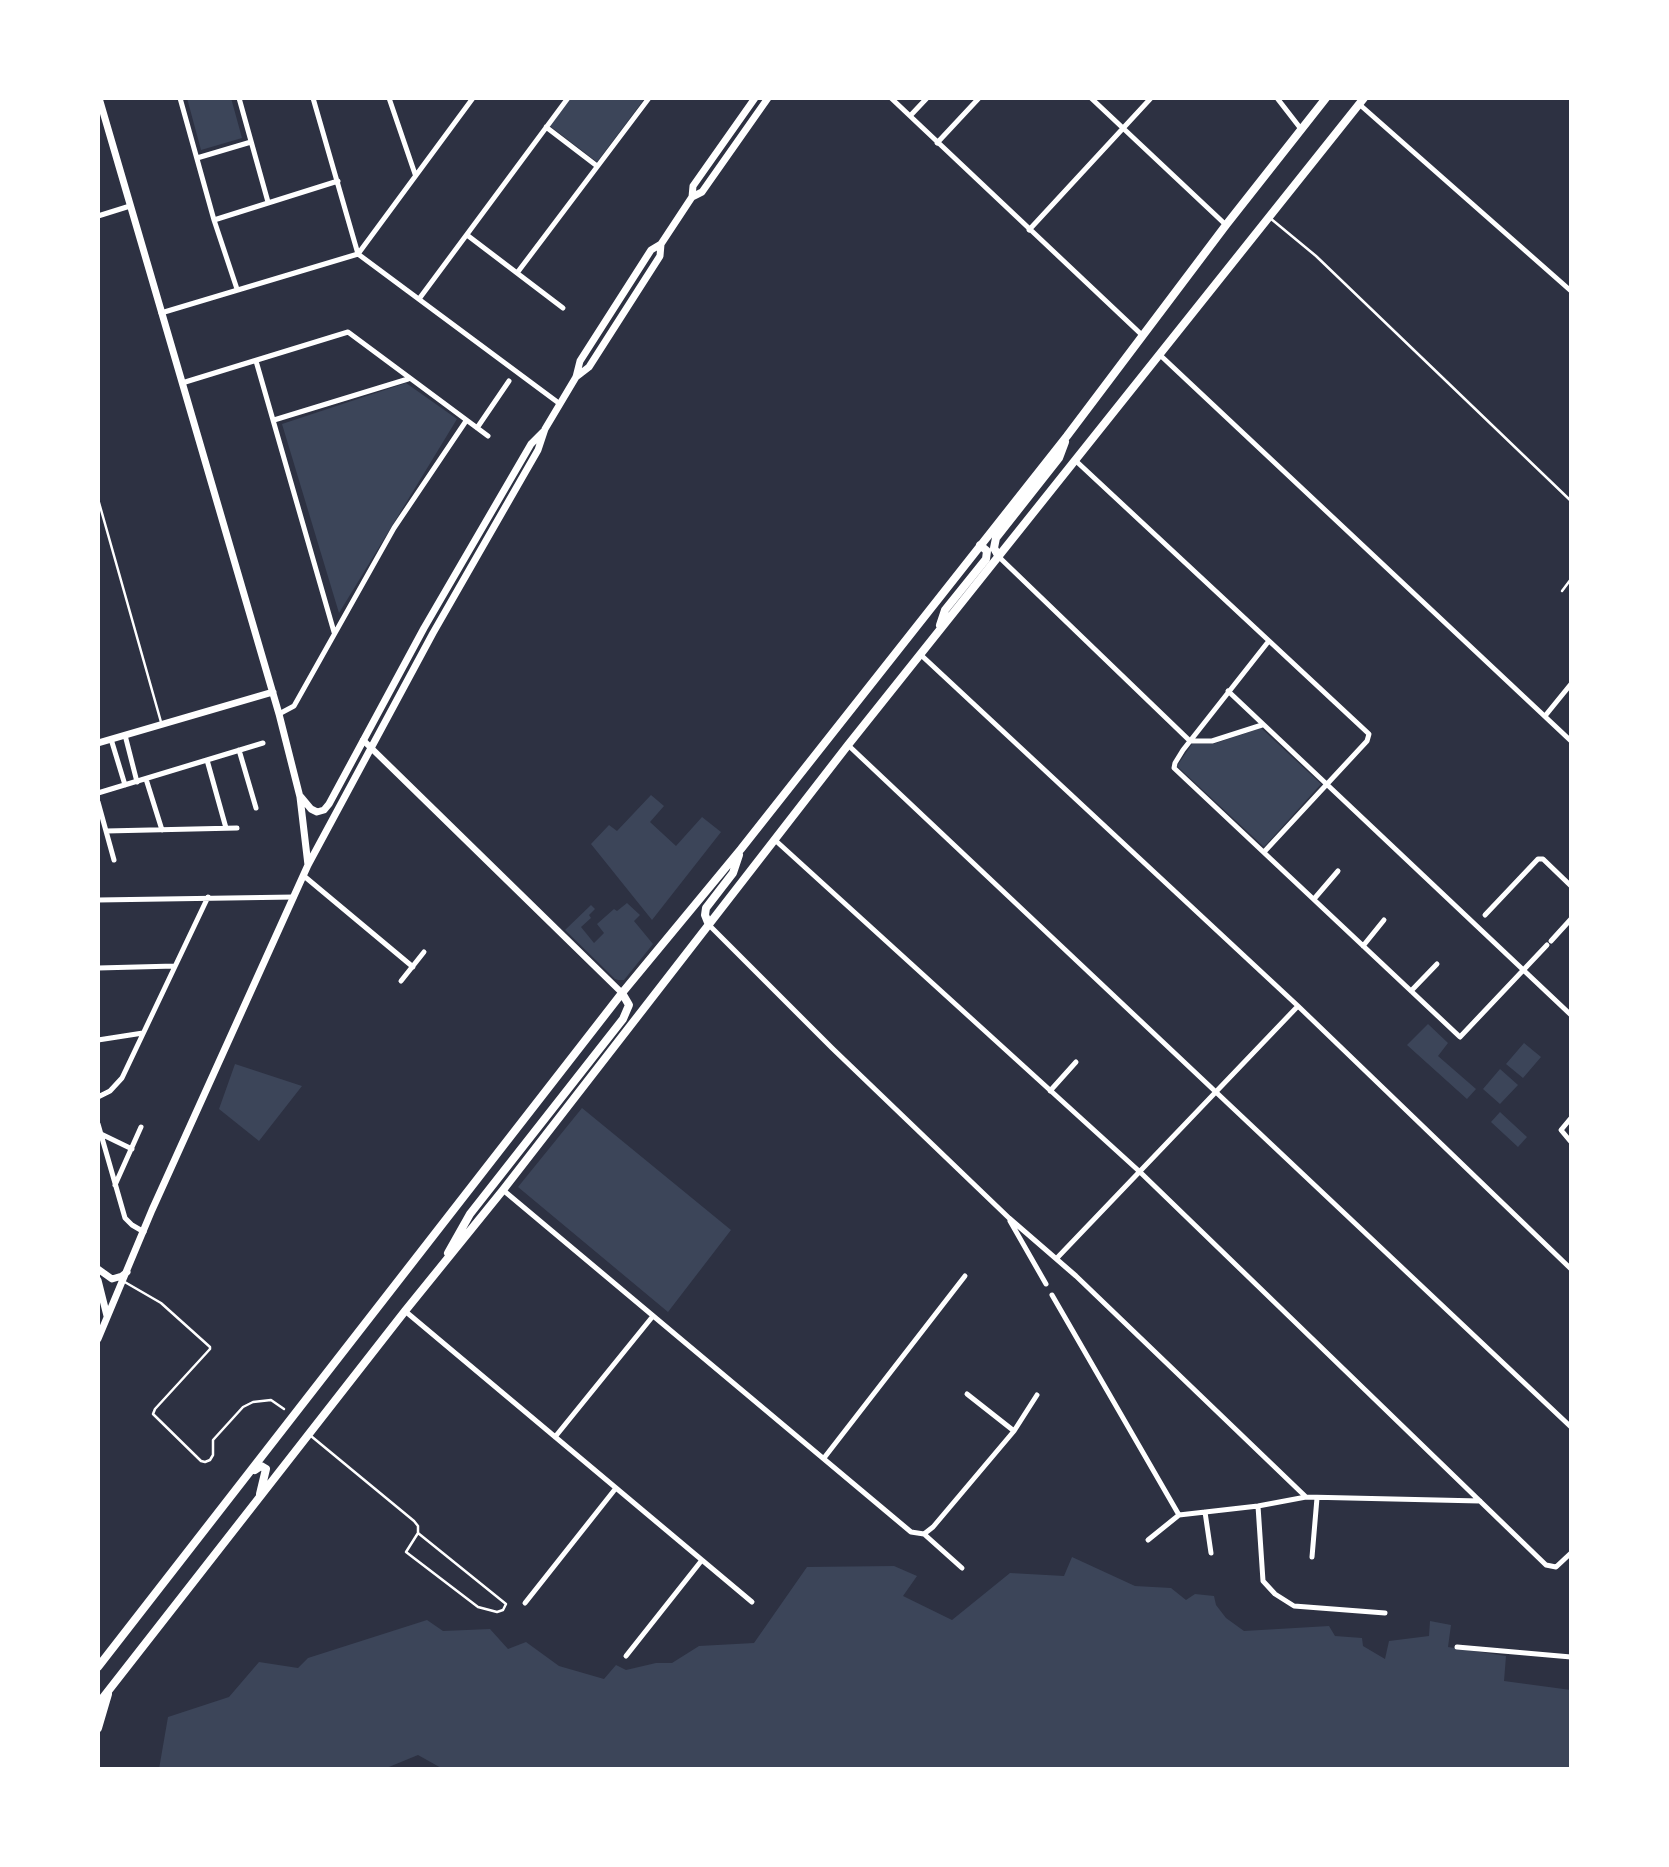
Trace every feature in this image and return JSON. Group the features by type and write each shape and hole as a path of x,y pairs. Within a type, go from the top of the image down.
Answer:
{"highway":[{"path":"98,1667 622,993 741,849 1067,436 1226,225 1326,98"},
{"path":"98,1704 503,1190 848,745 1362,101"},
{"path":"999,556 993,548 996,538 1059,458 1067,436"},
{"path":"936,634 945,610 986,559 987,551 981,545"},
{"path":"709,925 705,915 706,908 733,873 741,849"},
{"path":"443,1265 470,1214 623,1019 629,1005 622,993"},
{"path":"242,1484 257,1468 264,1467 266,1476 258,1500"},
{"path":"98,1728 110,1688"}],"main road":[{"path":"99,98 279,714 300,797 308,865"},
{"path":"300,797 313,810 324,810 424,628 531,444 545,429 576,377 589,367 660,256 661,244 692,197 693,186 755,98"},
{"path":"692,197 702,192 768,98"},
{"path":"98,1339 308,865 439,624 538,450 545,429"},
{"path":"98,743 273,692"},
{"path":"98,1269 113,1279 127,1272"},
{"path":"98,1280 107,1316"}],"street":[{"path":"180,98 237,289"},
{"path":"239,98 268,202"},
{"path":"313,98 358,254 560,404"},
{"path":"389,98 415,174"},
{"path":"161,313 358,254 472,98"},
{"path":"419,299 568,98"},
{"path":"517,273 649,98"},
{"path":"891,98 1143,336"},
{"path":"910,116 927,98"},
{"path":"937,142 979,98"},
{"path":"1091,98 1226,225"},
{"path":"1029,230 1151,98"},
{"path":"1277,98 1301,129"},
{"path":"1362,101 1571,291"},
{"path":"546,127 597,166"},
{"path":"197,158 251,142"},
{"path":"215,220 338,181"},
{"path":"98,216 130,206"},
{"path":"467,234 563,308"},
{"path":"182,383 348,332 488,436"},
{"path":"1160,355 1571,741"},
{"path":"256,362 334,632"},
{"path":"274,420 409,378"},
{"path":"477,428 509,382"},
{"path":"279,714 294,706 394,528 466,421"},
{"path":"1076,461 1369,734 1367,741 1264,852"},
{"path":"999,556 1190,741 1212,741 1262,725"},
{"path":"1268,642 1190,741 1174,768 1461,1037 1571,919"},
{"path":"921,655 1298,1006 1571,1269"},
{"path":"1545,716 1571,684"},
{"path":"1228,691 1571,1015"},
{"path":"125,735 137,782"},
{"path":"111,739 125,785"},
{"path":"363,740 622,993"},
{"path":"98,793 263,743"},
{"path":"848,745 1571,1427"},
{"path":"239,750 256,808"},
{"path":"206,760 226,828"},
{"path":"119,765 132,761"},
{"path":"146,779 162,830"},
{"path":"98,802 114,860"},
{"path":"106,831 237,828"},
{"path":"775,840 1140,1172 1546,1565 1556,1567 1571,1553"},
{"path":"1485,915 1538,859 1543,859 1571,886"},
{"path":"1314,899 1338,871"},
{"path":"303,876 413,967"},
{"path":"98,1097 110,1091 122,1078 208,897"},
{"path":"98,900 294,897"},
{"path":"1363,946 1384,920"},
{"path":"709,925 1009,1218 1057,1258 1306,1497"},
{"path":"401,981 424,952"},
{"path":"1411,991 1437,964"},
{"path":"98,968 174,966"},
{"path":"1057,1258 1298,1006"},
{"path":"98,1040 143,1032"},
{"path":"1050,1091 1076,1062"},
{"path":"1571,1118 1561,1130 1571,1142"},
{"path":"98,1124 125,1218 132,1226 144,1232"},
{"path":"115,1185 141,1127"},
{"path":"101,1134 132,1149"},
{"path":"503,1190 912,1532 923,1534 962,1568"},
{"path":"1009,1218 1046,1284"},
{"path":"824,1458 965,1276"},
{"path":"1052,1295 1179,1516"},
{"path":"405,1311 752,1602"},
{"path":"555,1437 653,1316"},
{"path":"967,1394 1014,1430"},
{"path":"923,1534 933,1527 1014,1430 1037,1395"},
{"path":"525,1603 616,1488"},
{"path":"1148,1540 1179,1516 1306,1497 1480,1501"},
{"path":"1312,1557 1317,1498"},
{"path":"1258,1506 1263,1581 1285,1601 1294,1606 1385,1613"},
{"path":"1205,1512 1211,1553"},
{"path":"626,1656 702,1560"},
{"path":"1457,1647 1571,1657"}],"lane":[{"path":"1269,218 1316,256 1571,501"},
{"path":"98,499 162,724"},
{"path":"1562,591 1571,579"},
{"path":"123,1281 161,1303 210,1347 153,1414 201,1461 205,1462 213,1455 213,1440 243,1407 253,1402 271,1400 285,1409"},
{"path":"309,1435 414,1521 418,1526 418,1533 406,1552 478,1607 498,1612 503,1610 506,1604 418,1533"}],"shaded area":[{"path":"187,98 231,98 242,138 201,150"},
{"path":"571,98 645,98 597,162 550,126"},
{"path":"406,383 457,419 339,613 282,424"},
{"path":"1261,728 1321,784 1264,847 1177,766 1192,744 1213,744"},
{"path":"651,795 664,806 650,822 676,846 702,817 721,832 652,920 591,844 609,825 617,831"},
{"path":"627,903 640,915 634,921 653,944 624,980 618,980 565,930 591,905 595,909 589,915 591,918 581,927 594,943 604,933 597,924 614,909 617,911"},
{"path":"1428,1024 1448,1043 1438,1056 1476,1089 1467,1099 1407,1045"},
{"path":"1524,1043 1541,1057 1523,1078 1506,1064"},
{"path":"235,1064 302,1086 259,1141 219,1109"},
{"path":"1500,1069 1518,1085 1500,1104 1483,1089"},
{"path":"582,1108 731,1230 668,1312 518,1187"},
{"path":"1500,1112 1527,1137 1518,1147 1491,1122"},
{"path":"1072,1557 1135,1586 1171,1588 1186,1600 1195,1594 1214,1596 1216,1605 1226,1618 1244,1631 1329,1626 1335,1636 1362,1638 1363,1646 1385,1659 1389,1641 1429,1636 1430,1621 1451,1625 1448,1647 1506,1656 1504,1681 1571,1690 1571,1769 443,1769 418,1755 384,1769 159,1769 168,1717 229,1697 259,1662 298,1668 308,1658 427,1620 443,1631 490,1629 508,1649 526,1642 559,1666 604,1679 616,1665 626,1670 656,1663 672,1663 699,1646 754,1643 807,1567 894,1566 917,1576 903,1596 952,1620 1010,1573 1064,1576"}]}
